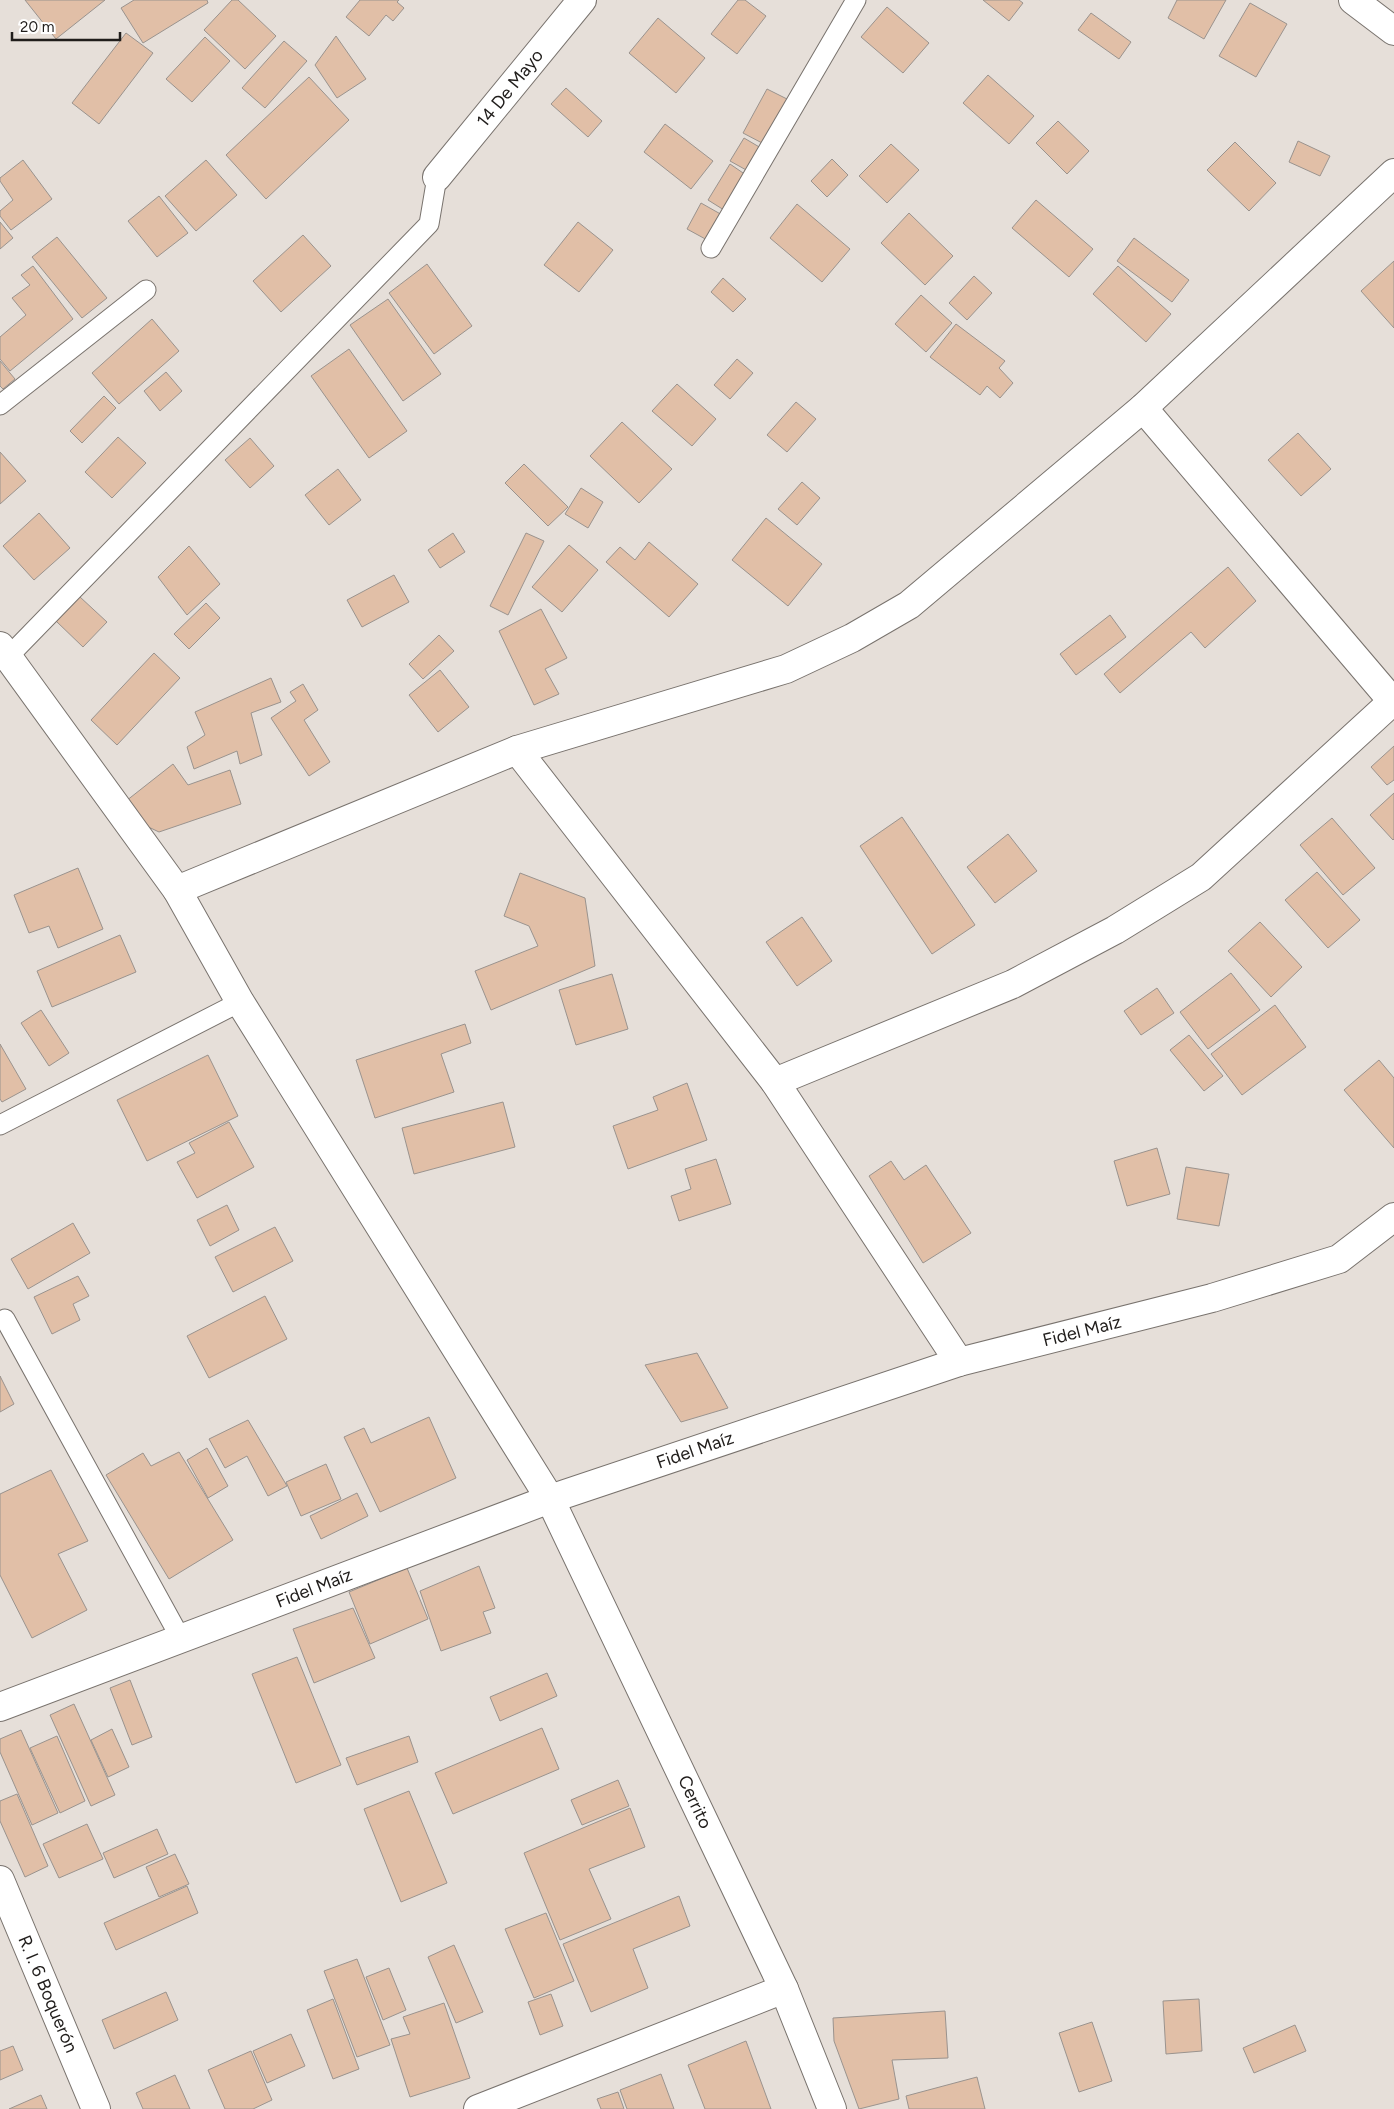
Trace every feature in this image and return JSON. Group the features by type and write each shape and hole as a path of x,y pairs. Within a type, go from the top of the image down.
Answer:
{"street":[{"name":"14 De Mayo","path":"438,177 582,0"},
{"path":"1353,0 1394,31"},
{"path":"177,890 517,750 786,669 852,638 909,605 1142,408 1394,173"},
{"path":"775,1082 1012,984 1115,930 1201,877 1394,701 1142,408"},
{"name":"Cerrito","path":"4,652 177,890 240,1002 550,1499 784,1988 832,2109"},
{"path":"517,750 775,1082 959,1362"},
{"name":"Fidel Maíz","path":"0,1707 550,1499 959,1362 1212,1298 1339,1259 1394,1217"},
{"name":"R. I. 6 Boquerón","path":"0,1880 96,2109"},
{"path":"478,2109 784,1988"}],"lane":[{"path":"711,248 856,0"},
{"path":"4,652 428,224 438,177"},
{"path":"0,405 146,290"},
{"path":"0,1125 240,1002"},
{"path":"6,1319 181,1638"}],"building":[{"path":"25,0 105,0 56,39"},
{"path":"134,0 207,0 208,3 143,43 121,8"},
{"path":"232,0 238,0 276,36 245,69 204,30"},
{"path":"360,0 399,0 397,2 404,8 393,21 386,15 369,36 346,17"},
{"path":"738,0 745,0 766,16 737,54 711,34"},
{"path":"983,0 1019,0 1023,3 1009,21"},
{"path":"1177,0 1226,0 1204,39 1168,18"},
{"path":"1250,3 1287,24 1256,77 1219,56"},
{"path":"887,7 929,43 903,73 861,37"},
{"path":"1091,13 1131,42 1119,59 1078,30"},
{"path":"658,18 705,58 676,93 629,53"},
{"path":"126,33 153,53 99,124 72,103"},
{"path":"336,36 366,79 337,98 315,65"},
{"path":"205,37 230,61 192,102 166,79"},
{"path":"284,41 307,61 265,108 242,88"},
{"path":"988,75 1034,116 1009,144 963,103"},
{"path":"309,77 349,120 266,199 226,155"},
{"path":"566,88 602,121 588,137 551,104"},
{"path":"767,89 789,100 764,144 743,133"},
{"path":"1058,121 1089,151 1067,174 1036,143"},
{"path":"665,124 713,161 691,189 644,152"},
{"path":"744,138 761,148 748,171 730,161"},
{"path":"1298,141 1330,156 1320,176 1289,162"},
{"path":"1235,142 1276,183 1249,211 1207,170"},
{"path":"891,144 919,170 887,203 859,176"},
{"path":"832,159 848,175 827,197 811,181"},
{"path":"23,160 52,199 11,230 0,216 0,211 13,200 0,181 0,178"},
{"path":"206,160 237,195 196,231 165,196"},
{"path":"730,164 746,175 724,210 708,200"},
{"path":"159,196 188,233 157,257 128,221"},
{"path":"1036,200 1093,249 1069,277 1012,228"},
{"path":"701,203 724,216 709,241 687,229"},
{"path":"797,204 850,249 822,282 770,238"},
{"path":"909,213 953,256 925,285 881,243"},
{"path":"0,222 13,238 0,249"},
{"path":"578,222 613,250 579,292 544,265"},
{"path":"303,235 331,266 281,312 253,281"},
{"path":"57,237 107,298 82,318 32,257"},
{"path":"1134,238 1189,280 1172,302 1117,261"},
{"path":"1394,261 1394,328 1361,291"},
{"path":"427,264 472,326 434,354 389,293"},
{"path":"33,266 73,319 10,371 0,359 0,337 26,315 12,298 30,285 21,275"},
{"path":"1118,266 1171,314 1146,342 1093,294"},
{"path":"974,276 992,293 967,320 949,303"},
{"path":"723,278 746,299 733,312 711,292"},
{"path":"921,295 952,323 926,352 895,324"},
{"path":"388,299 441,374 403,401 350,325"},
{"path":"152,319 179,351 119,404 92,373"},
{"path":"956,324 1005,361 999,368 1013,383 1000,398 987,386 980,395 930,357"},
{"path":"349,349 407,431 369,458 311,376"},
{"path":"737,359 753,373 730,399 714,385"},
{"path":"0,361 15,379 3,389 0,386"},
{"path":"166,372 182,391 160,411 144,391"},
{"path":"677,384 716,419 692,446 652,411"},
{"path":"104,396 116,408 82,443 70,431"},
{"path":"796,402 816,419 787,452 767,435"},
{"path":"622,422 672,469 639,503 590,456"},
{"path":"1298,433 1331,469 1301,496 1268,460"},
{"path":"118,437 146,463 112,498 85,472"},
{"path":"250,438 274,466 250,488 225,460"},
{"path":"0,452 26,481 0,504"},
{"path":"524,464 568,507 548,526 505,483"},
{"path":"338,469 361,500 329,525 305,495"},
{"path":"802,482 820,498 797,525 778,509"},
{"path":"581,488 603,502 588,528 565,514"},
{"path":"39,513 70,548 34,580 3,546"},
{"path":"766,518 822,564 788,606 732,560"},
{"path":"453,533 465,552 440,568 428,550"},
{"path":"526,533 544,541 508,615 490,606"},
{"path":"649,542 698,584 669,617 606,562 620,547 635,560"},
{"path":"569,545 598,570 562,612 532,587"},
{"path":"189,546 220,584 187,615 158,577"},
{"path":"1228,567 1256,601 1205,648 1191,632 1120,693 1104,674"},
{"path":"394,575 409,602 362,627 347,600"},
{"path":"80,597 107,622 83,647 56,621"},
{"path":"206,603 220,618 189,649 174,634"},
{"path":"541,609 567,658 545,669 559,694 534,705 499,631"},
{"path":"1110,615 1126,637 1076,675 1060,654"},
{"path":"439,635 454,651 423,679 409,664"},
{"path":"154,653 180,678 117,745 91,720"},
{"path":"440,670 469,707 438,732 409,695"},
{"path":"271,678 281,702 251,713 262,755 240,764 237,751 194,769 187,747 205,735 195,712"},
{"path":"303,684 318,710 304,720 330,762 309,776 271,718 296,701 290,692"},
{"path":"1394,746 1394,780 1387,785 1371,767"},
{"path":"173,764 188,785 230,770 241,804 159,832 138,822 126,801"},
{"path":"1394,793 1394,839 1393,840 1370,815"},
{"path":"902,817 975,925 932,954 860,846"},
{"path":"1332,818 1375,868 1343,895 1300,845"},
{"path":"1008,834 1037,871 995,903 967,867"},
{"path":"78,868 103,929 58,948 49,926 29,933 14,895"},
{"path":"1317,872 1360,920 1328,948 1285,900"},
{"path":"520,873 585,898 595,966 491,1010 475,971 538,946 529,926 504,916"},
{"path":"802,917 832,961 797,986 766,942"},
{"path":"1260,922 1302,967 1271,997 1228,951"},
{"path":"120,935 136,972 52,1007 37,971"},
{"path":"1231,973 1260,1010 1208,1049 1180,1012"},
{"path":"612,974 628,1029 576,1045 559,990"},
{"path":"1157,988 1174,1013 1141,1035 1124,1011"},
{"path":"1275,1005 1306,1047 1242,1095 1211,1054"},
{"path":"41,1010 69,1053 49,1066 21,1023"},
{"path":"465,1024 471,1043 441,1054 454,1092 375,1118 356,1060"},
{"path":"1189,1035 1223,1076 1204,1091 1170,1050"},
{"path":"0,1044 26,1089 2,1102 0,1099"},
{"path":"208,1055 238,1116 147,1161 117,1100"},
{"path":"1379,1060 1394,1078 1394,1148 1344,1090"},
{"path":"687,1083 707,1140 628,1169 613,1126 658,1110 653,1097"},
{"path":"503,1102 515,1147 414,1174 402,1128"},
{"path":"229,1122 254,1167 197,1198 177,1162 195,1153 189,1143"},
{"path":"1157,1148 1170,1194 1127,1206 1114,1161"},
{"path":"716,1159 731,1204 679,1221 671,1196 691,1189 685,1169"},
{"path":"891,1161 904,1180 926,1165 971,1233 923,1263 869,1176"},
{"path":"1186,1167 1229,1174 1219,1226 1177,1219"},
{"path":"227,1205 239,1230 210,1246 197,1220"},
{"path":"73,1223 90,1253 28,1289 11,1259"},
{"path":"275,1227 293,1261 233,1292 215,1257"},
{"path":"78,1276 89,1296 73,1304 80,1320 52,1334 34,1297"},
{"path":"265,1296 287,1339 209,1378 187,1336"},
{"path":"697,1353 728,1408 681,1422 645,1365"},
{"path":"0,1376 14,1404 0,1412"},
{"path":"429,1417 456,1478 380,1512 344,1437 364,1428 371,1443"},
{"path":"248,1420 287,1486 268,1496 247,1456 225,1468 209,1439"},
{"path":"207,1448 228,1486 208,1498 187,1460"},
{"path":"179,1452 233,1540 169,1579 106,1475 143,1453 151,1466"},
{"path":"326,1464 341,1499 301,1516 286,1482"},
{"path":"51,1470 88,1541 58,1554 87,1610 32,1638 0,1575 0,1494"},
{"path":"357,1493 368,1516 321,1539 310,1516"},
{"path":"479,1566 495,1608 483,1612 491,1633 441,1651 420,1591"},
{"path":"407,1568 428,1619 370,1644 349,1592"},
{"path":"353,1608 375,1658 314,1683 293,1629"},
{"path":"297,1657 341,1765 296,1783 252,1674"},
{"path":"547,1673 557,1696 500,1721 490,1697"},
{"path":"130,1680 152,1737 132,1745 110,1688"},
{"path":"74,1704 115,1795 91,1806 50,1715"},
{"path":"542,1728 559,1769 453,1814 435,1773"},
{"path":"112,1729 129,1767 108,1777 91,1740"},
{"path":"21,1730 58,1813 32,1825 0,1752 0,1739"},
{"path":"57,1736 85,1801 60,1813 30,1748"},
{"path":"409,1736 418,1762 357,1785 346,1758"},
{"path":"618,1780 629,1806 582,1825 571,1800"},
{"path":"409,1791 447,1883 401,1902 364,1809"},
{"path":"17,1794 48,1866 25,1877 0,1821 0,1801"},
{"path":"630,1808 645,1847 589,1869 611,1919 560,1940 524,1853"},
{"path":"87,1824 103,1859 59,1878 43,1844"},
{"path":"157,1829 168,1854 114,1878 103,1853"},
{"path":"175,1854 189,1884 159,1897 146,1867"},
{"path":"187,1886 198,1913 116,1950 104,1923"},
{"path":"679,1896 690,1926 633,1949 648,1988 591,2012 563,1944"},
{"path":"546,1913 574,1981 534,1998 505,1929"},
{"path":"454,1945 483,2012 456,2023 428,1957"},
{"path":"357,1959 390,2045 357,2057 324,1971"},
{"path":"389,1968 406,2010 383,2020 366,1977"},
{"path":"166,1992 178,2020 114,2049 102,2020"},
{"path":"551,1994 563,2026 540,2035 528,2002"},
{"path":"333,1999 359,2069 333,2079 307,2010"},
{"path":"1199,1999 1202,2051 1166,2054 1163,2001"},
{"path":"444,2003 470,2078 410,2097 391,2039 410,2034 403,2017"},
{"path":"945,2011 948,2058 892,2060 899,2099 859,2109 834,2041 833,2018"},
{"path":"1092,2022 1112,2081 1079,2092 1059,2033"},
{"path":"1295,2025 1306,2051 1254,2073 1243,2048"},
{"path":"291,2034 305,2066 267,2083 253,2051"},
{"path":"746,2041 771,2109 705,2109 688,2065"},
{"path":"13,2046 23,2070 0,2080 0,2051"},
{"path":"251,2051 272,2100 253,2109 225,2109 208,2070"},
{"path":"661,2074 674,2109 627,2109 620,2090"},
{"path":"175,2075 190,2109 143,2109 136,2093"},
{"path":"977,2077 985,2109 909,2109 906,2096"},
{"path":"618,2092 624,2109 601,2109 597,2099"},
{"path":"41,2095 47,2109 9,2109"}]}
